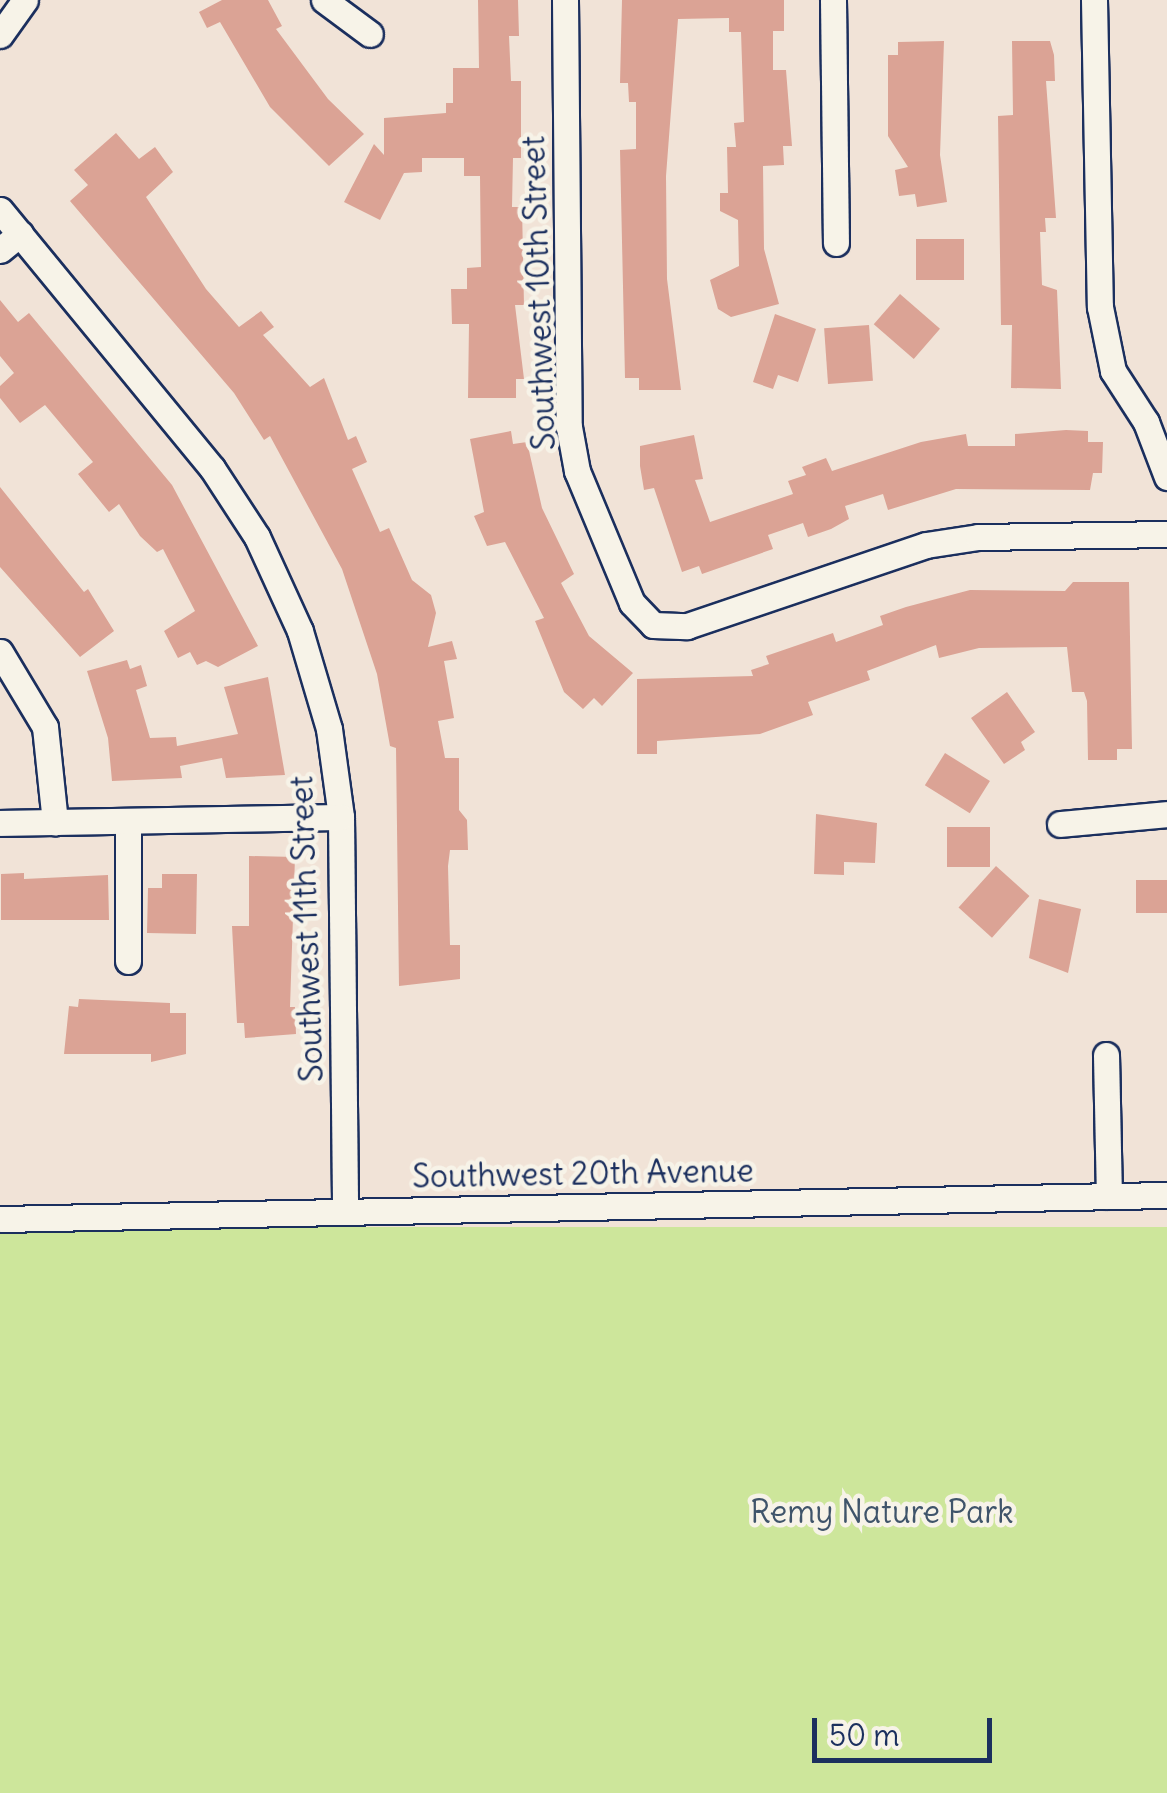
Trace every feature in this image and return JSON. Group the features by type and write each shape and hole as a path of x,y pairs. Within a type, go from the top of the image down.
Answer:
{"street":[{"path":"0,35 25,0"},
{"path":"324,0 370,34"},
{"name":"Southwest 10th Street","path":"565,0 569,427 577,471 632,603 653,625 687,626 926,545 978,537 1167,534"},
{"path":"833,0 836,243"},
{"path":"1094,0 1100,307 1114,371 1146,422 1167,476"},
{"name":"Southwest 11th Street","path":"0,210 10,242 212,468 258,537 319,686 342,817 345,1211"},
{"path":"0,652 45,727 55,822"},
{"path":"1060,824 1167,814"},
{"path":"0,823 342,817"},
{"path":"128,822 128,961"},
{"path":"1106,1055 1108,1196"},
{"name":"Southwest 20th Avenue","path":"0,1218 1167,1195"}],"green space":[{"name":"Remy Nature Park","path":"0,1227 1167,1227 1167,1793 0,1793"}],"building":[{"path":"222,0 268,0 282,26 276,29 328,99 364,134 329,166 270,107 220,22 207,28 199,12"},
{"path":"478,0 518,0 519,36 509,36 511,81 521,81 521,158 513,158 512,207 522,207 524,305 515,305 524,379 516,379 516,398 468,398 469,324 452,324 451,289 467,289 467,268 481,267 480,176 464,176 464,158 422,158 422,172 404,173 380,220 344,202 374,144 384,155 384,118 446,113 446,103 453,103 453,68 479,68"},
{"path":"622,0 784,0 784,31 773,31 773,70 786,70 792,146 783,146 784,165 763,166 764,249 779,304 731,317 718,309 710,280 739,266 738,220 720,211 720,193 728,193 727,147 736,147 734,123 744,122 741,32 729,32 729,18 678,19 666,176 667,279 681,390 639,390 639,378 625,378 620,150 636,149 636,102 629,102 628,83 620,83"},
{"path":"944,41 940,155 947,202 917,207 915,194 899,196 895,170 908,167 888,136 888,55 898,55 898,42"},
{"path":"1012,41 1050,41 1054,55 1055,81 1046,81 1056,218 1045,218 1046,232 1040,232 1042,285 1057,290 1061,389 1011,388 1012,325 1001,325 998,116 1013,115"},
{"path":"116,133 139,159 155,147 173,172 146,197 206,289 239,327 261,311 274,327 263,335 310,387 324,378 348,440 356,436 367,462 352,469 380,532 389,528 412,580 431,595 436,613 428,647 452,641 457,659 444,661 454,718 438,721 445,758 459,758 459,810 467,820 468,850 450,850 448,866 450,945 460,945 460,979 399,986 396,748 390,746 377,674 342,569 270,436 264,440 234,393 70,201 88,185 74,170"},
{"path":"916,239 964,239 964,280 916,280"},
{"path":"900,294 940,329 914,359 874,324"},
{"path":"0,300 18,322 29,313 172,485 258,646 218,667 206,661 197,665 190,652 178,658 164,631 195,611 163,549 157,552 140,536 119,504 109,512 78,474 93,462 45,405 20,423 0,398 0,386 14,373 0,356"},
{"path":"775,314 816,329 798,382 778,375 773,389 753,382"},
{"path":"869,325 873,381 828,384 824,328"},
{"path":"511,431 513,444 527,442 542,508 574,574 561,583 589,636 633,673 602,706 594,698 583,709 564,692 535,621 544,618 505,542 487,546 474,516 484,512 470,439"},
{"path":"1088,431 1088,442 1103,442 1102,473 1093,473 1090,490 956,489 888,510 883,494 845,506 849,519 831,529 808,537 803,523 768,535 773,549 702,574 699,566 682,572 654,488 644,490 640,466 640,446 694,435 703,479 695,480 710,522 793,494 788,481 806,475 802,467 826,458 832,471 921,442 966,434 968,446 1015,446 1015,434"},
{"path":"0,487 84,592 88,589 114,631 80,657 0,567"},
{"path":"1073,582 1129,582 1132,749 1117,749 1117,760 1088,760 1087,701 1084,692 1072,692 1067,647 979,648 939,658 936,645 867,671 870,680 808,702 813,715 760,734 657,741 657,754 637,754 637,679 753,676 751,670 769,664 766,656 833,633 836,642 883,625 880,616 906,607 970,590 1065,591"},
{"path":"127,660 130,669 141,665 147,686 136,690 150,738 176,737 177,746 238,734 224,687 268,677 285,775 226,778 222,758 180,766 182,778 112,781 108,738 87,671"},
{"path":"1007,692 1035,732 1021,742 1025,750 1004,764 971,718"},
{"path":"945,753 990,781 970,813 925,785"},
{"path":"816,814 877,823 875,863 844,862 844,875 814,874"},
{"path":"947,827 990,827 990,867 947,867"},
{"path":"249,856 295,857 290,1007 295,1007 296,1034 245,1038 244,1023 237,1023 232,926 249,926"},
{"path":"996,866 1029,896 992,938 959,908"},
{"path":"24,873 24,879 108,875 109,920 1,920 1,874"},
{"path":"162,874 197,874 196,934 147,933 148,888 162,888"},
{"path":"1136,880 1167,880 1167,913 1136,913"},
{"path":"1039,899 1081,909 1068,973 1029,958"},
{"path":"79,999 170,1003 170,1013 186,1013 186,1054 151,1062 151,1054 64,1054 69,1006 78,1007"}]}
